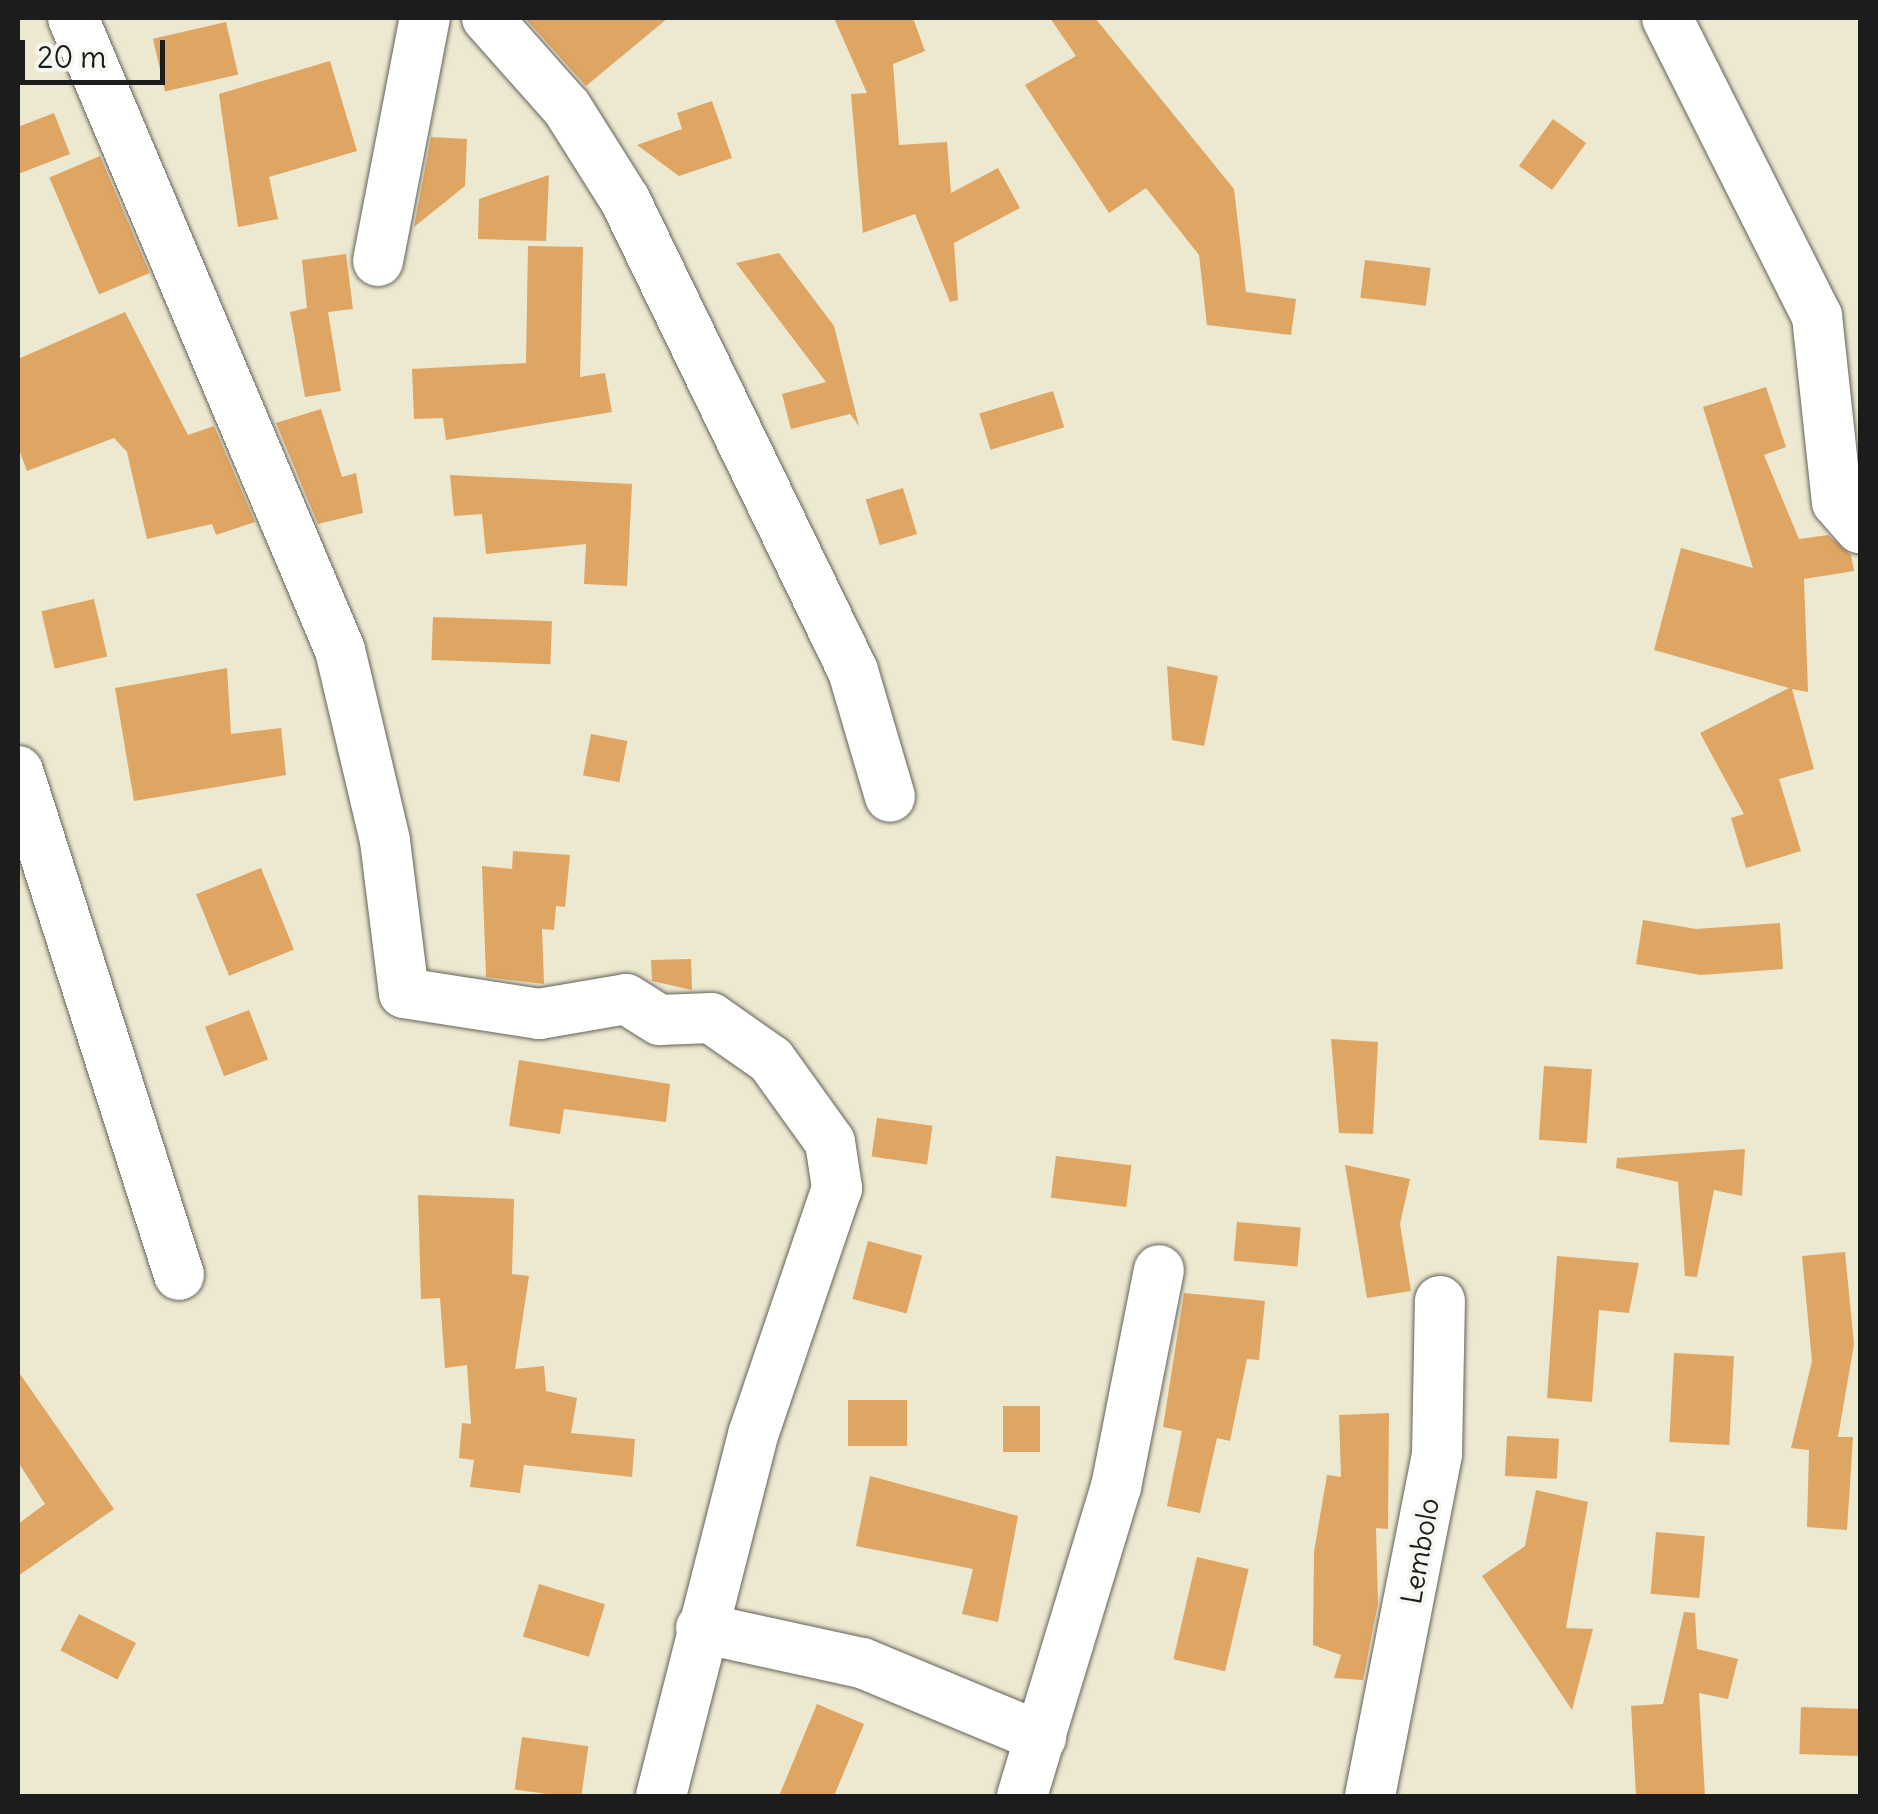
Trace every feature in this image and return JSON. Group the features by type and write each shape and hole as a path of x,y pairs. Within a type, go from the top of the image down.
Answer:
{"street":[{"path":"73,18 340,650 385,841 404,993 540,1014 626,998 660,1020 711,1018 771,1060 830,1142 837,1188 753,1435 661,1796"},
{"path":"378,261 425,18"},
{"path":"487,18 566,108 625,200 853,671 890,798"},
{"path":"1667,18 1816,316 1837,502 1860,528"},
{"path":"18,770 179,1274"},
{"path":"1022,1796 1116,1486 1159,1270"},
{"name":"Lembolo","path":"1370,1796 1437,1454 1440,1301"},
{"path":"701,1628 862,1663 1041,1736"}],"building":[{"path":"525,18 668,18 586,86"},
{"path":"834,18 913,18 925,51 893,64 899,145 947,142 951,193 998,168 1020,208 954,243 958,300 950,302 915,214 863,233 851,94 867,93"},
{"path":"1050,18 1095,18 1234,189 1246,292 1296,299 1291,335 1207,325 1199,255 1146,188 1109,213 1025,85 1076,56"},
{"path":"226,22 238,75 165,91 153,39"},
{"path":"330,61 357,151 269,177 278,219 238,227 219,94"},
{"path":"712,101 732,158 679,176 637,145 682,129 677,113"},
{"path":"54,113 70,154 18,174 18,127"},
{"path":"1553,119 1586,143 1552,190 1519,166"},
{"path":"431,137 467,139 465,186 414,227"},
{"path":"100,156 150,273 99,294 49,177"},
{"path":"549,175 546,241 478,239 479,199"},
{"path":"528,246 583,247 580,377 605,373 612,412 446,440 443,418 414,419 412,369 526,363"},
{"path":"779,253 834,326 859,426 850,414 791,429 782,394 826,382 736,263"},
{"path":"346,254 353,309 328,312 341,391 305,397 290,312 307,308 302,260"},
{"path":"1365,260 1431,268 1426,306 1360,298"},
{"path":"125,312 188,435 214,426 255,522 216,535 212,524 147,539 127,452 114,438 27,471 18,447 18,359"},
{"path":"1766,387 1786,447 1764,455 1799,539 1828,535 1851,555 1854,571 1804,579 1808,692 1792,689 1814,769 1779,779 1801,851 1746,868 1731,818 1744,814 1700,733 1789,688 1654,650 1681,548 1753,568 1703,407"},
{"path":"1053,391 1064,427 990,450 979,414"},
{"path":"321,409 342,477 356,473 363,513 318,524 276,423"},
{"path":"450,475 632,484 627,586 584,584 586,544 486,554 482,514 454,516"},
{"path":"903,488 917,534 880,545 866,499"},
{"path":"94,599 107,656 55,669 41,611"},
{"path":"433,617 552,621 550,664 431,660"},
{"path":"1167,666 1218,676 1204,746 1172,740"},
{"path":"227,668 231,734 281,728 286,775 134,801 115,688"},
{"path":"591,734 627,741 619,782 583,775"},
{"path":"513,851 570,855 565,907 556,906 554,930 542,929 544,984 486,977 482,866 512,869"},
{"path":"261,868 294,950 229,976 196,894"},
{"path":"1643,920 1696,929 1780,923 1783,969 1701,975 1636,964"},
{"path":"691,959 692,990 652,981 651,960"},
{"path":"249,1010 268,1059 224,1076 205,1027"},
{"path":"1331,1039 1378,1042 1373,1134 1339,1133"},
{"path":"519,1060 670,1084 666,1122 564,1109 560,1134 509,1126"},
{"path":"1544,1066 1592,1069 1587,1143 1539,1140"},
{"path":"877,1118 932,1126 927,1164 872,1157"},
{"path":"1745,1149 1742,1196 1714,1190 1697,1277 1685,1276 1678,1182 1616,1168 1617,1158"},
{"path":"1056,1156 1131,1165 1126,1207 1051,1198"},
{"path":"1345,1165 1410,1179 1400,1224 1411,1291 1367,1298"},
{"path":"418,1195 514,1199 512,1274 529,1276 515,1369 544,1366 546,1391 577,1398 571,1433 635,1439 632,1477 524,1465 520,1493 470,1487 474,1460 459,1458 462,1423 471,1424 467,1365 445,1368 440,1298 421,1299"},
{"path":"1237,1222 1301,1228 1297,1266 1234,1261"},
{"path":"868,1241 922,1255 907,1313 852,1299"},
{"path":"1845,1252 1854,1344 1838,1437 1853,1437 1847,1530 1807,1527 1809,1450 1791,1448 1812,1361 1802,1256"},
{"path":"1557,1256 1639,1263 1629,1313 1599,1310 1592,1402 1547,1398"},
{"path":"1184,1293 1265,1301 1259,1360 1247,1359 1230,1441 1217,1438 1200,1513 1167,1506 1182,1431 1163,1427"},
{"path":"1674,1353 1734,1356 1729,1445 1669,1442"},
{"path":"18,1371 114,1509 18,1576 18,1524 45,1504 18,1462"},
{"path":"848,1400 907,1400 907,1446 848,1446"},
{"path":"1003,1406 1040,1406 1040,1452 1003,1452"},
{"path":"1389,1413 1388,1529 1376,1528 1378,1603 1363,1680 1334,1678 1341,1655 1313,1645 1314,1552 1327,1475 1341,1477 1339,1415"},
{"path":"1507,1436 1559,1439 1557,1479 1505,1476"},
{"path":"870,1476 1018,1516 998,1622 962,1614 973,1569 856,1546"},
{"path":"1536,1490 1588,1502 1566,1628 1593,1629 1572,1710 1482,1576 1525,1546"},
{"path":"1656,1532 1705,1536 1699,1598 1651,1594"},
{"path":"1197,1557 1249,1569 1225,1671 1173,1659"},
{"path":"539,1584 605,1604 589,1657 523,1637"},
{"path":"1684,1612 1695,1613 1697,1649 1738,1659 1728,1699 1699,1693 1705,1796 1636,1796 1631,1706 1663,1704"},
{"path":"79,1614 136,1643 117,1680 60,1651"},
{"path":"817,1704 864,1724 834,1796 779,1796"},
{"path":"1801,1707 1860,1709 1858,1756 1799,1754"},
{"path":"522,1737 588,1746 581,1796 515,1789"}]}
